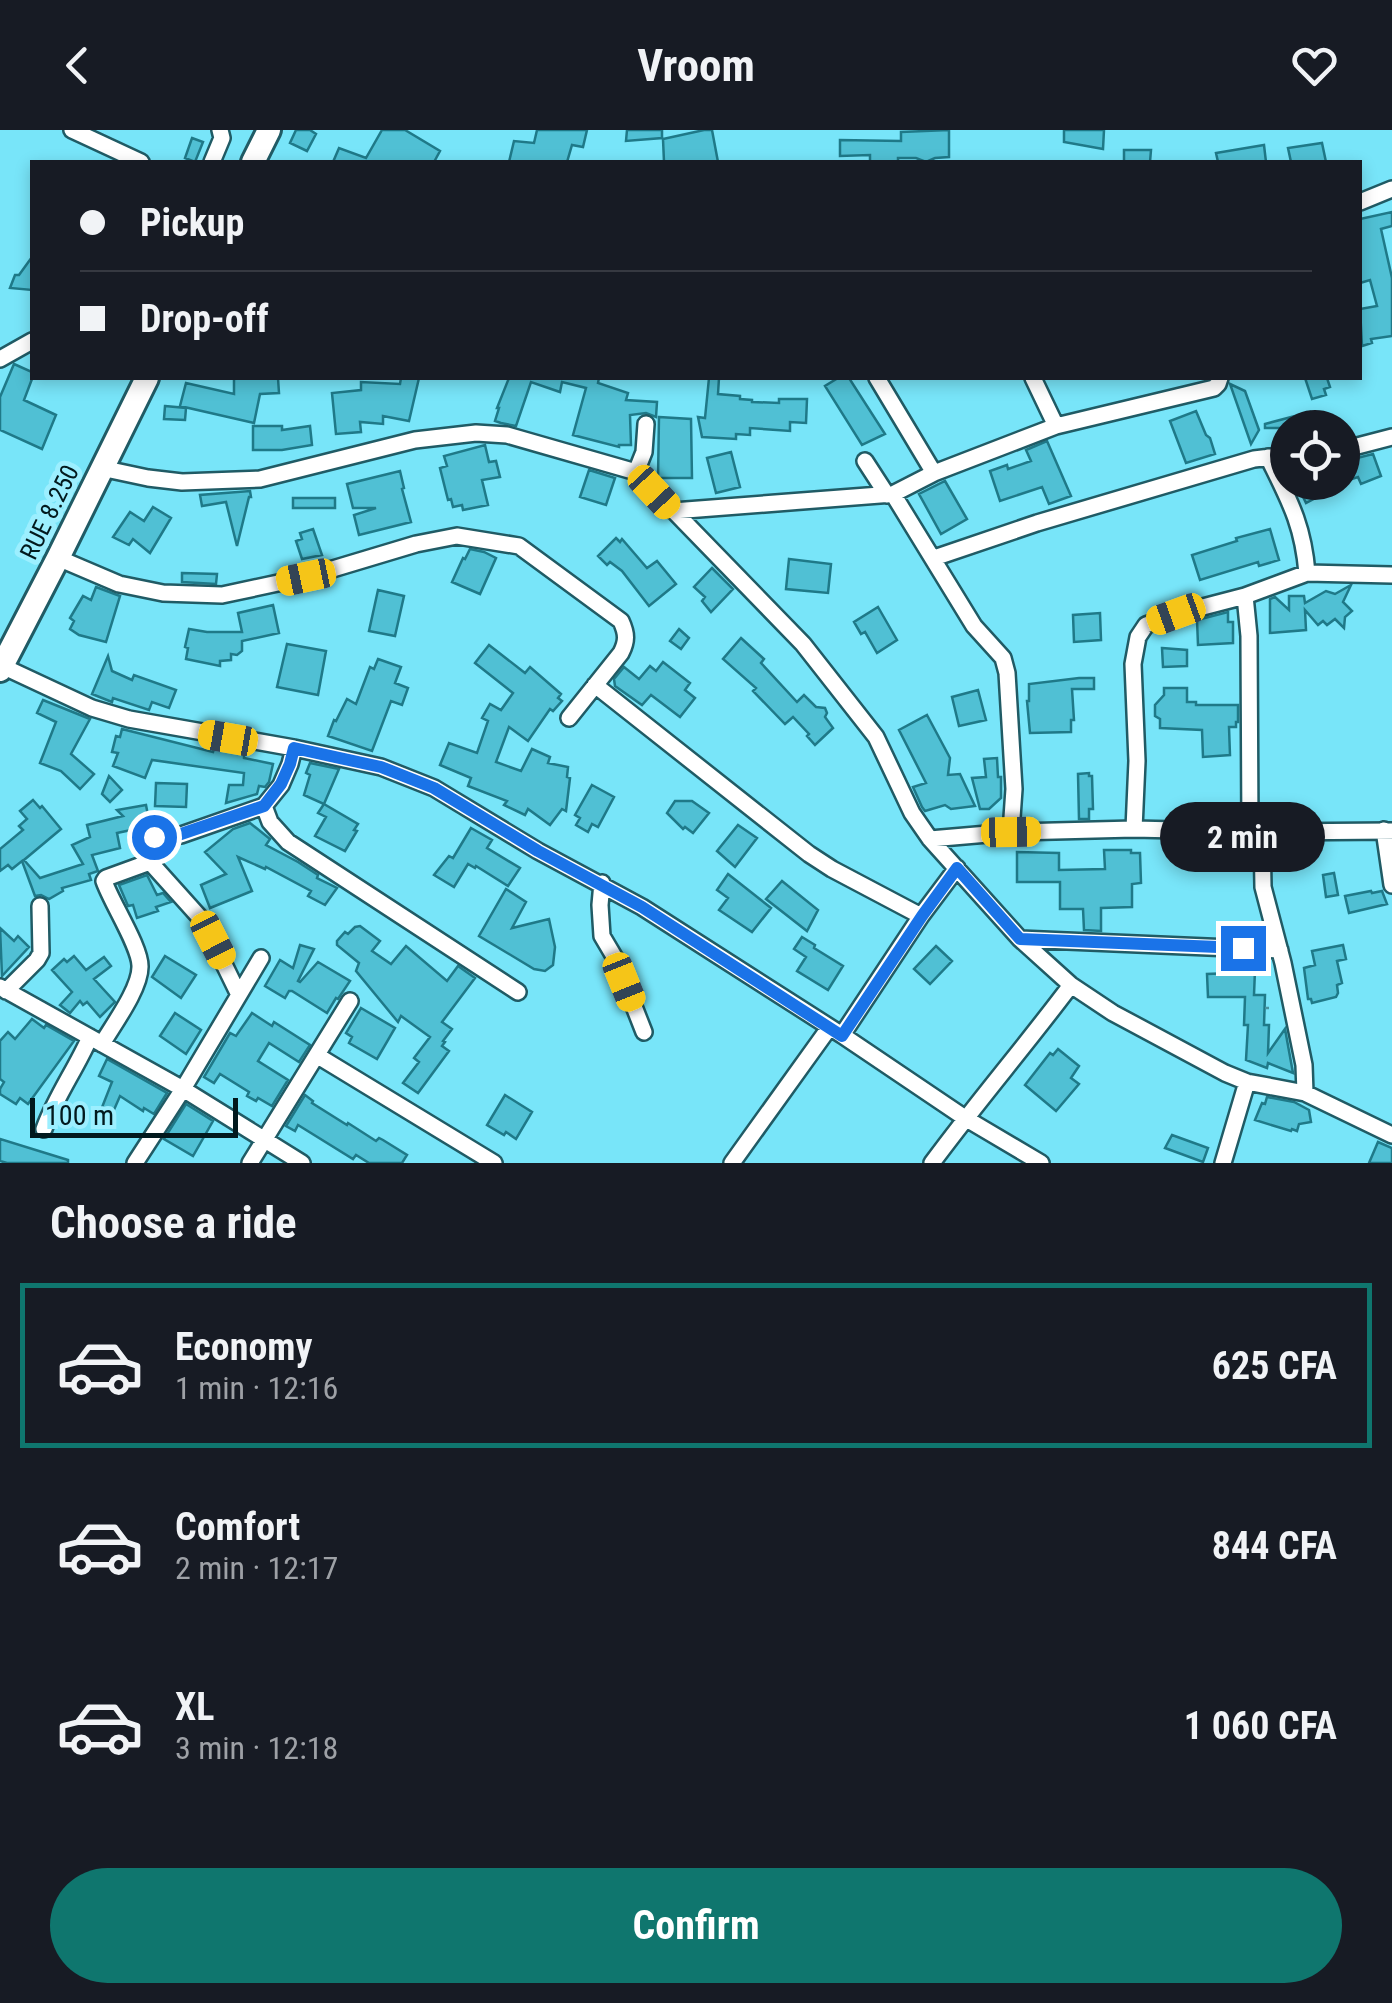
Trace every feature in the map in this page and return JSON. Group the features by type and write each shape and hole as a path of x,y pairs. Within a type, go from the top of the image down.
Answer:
{"highway":[{"path":"254,160 269,130"},
{"name":"RUE 8.250","path":"1,668 146,380"}],"street":[{"path":"72,130 137,160"},
{"path":"213,160 222,138 220,130"},
{"path":"1362,201 1392,189"},
{"path":"0,359 30,341"},
{"path":"878,380 934,472"},
{"path":"1034,380 1056,426"},
{"path":"673,511 890,494 934,472 1056,426 1214,388 1219,380"},
{"path":"636,472 644,452 646,424"},
{"path":"101,468 182,482 260,479 415,440 476,433 507,434 636,472 802,644 876,738 912,813 930,839 1020,939 1071,985 1113,1013 1226,1073 1247,1082 1305,1093 1392,1134"},
{"path":"1360,445 1392,437"},
{"path":"934,558 1268,456 1297,516 1307,573"},
{"path":"865,461 934,558 974,626 1003,658 1014,789 1011,832"},
{"path":"58,558 118,584 163,593 222,595 457,536 519,546 622,622 626,631 627,642 621,653 569,718"},
{"path":"1134,828 1137,761 1133,664 1138,637 1146,626 1307,573 1392,575"},
{"path":"1245,596 1256,832 1263,887 1304,1065 1305,1093"},
{"path":"1,668 92,708 130,719 381,767 434,788 689,936 965,1118 1041,1163"},
{"path":"595,685 810,854 922,916"},
{"path":"240,995 203,922 150,862 145,843 264,806 281,784 294,748"},
{"path":"264,806 270,822 288,842 518,992"},
{"path":"930,839 1134,828 1388,831 1392,885"},
{"path":"44,1128 77,1068 136,984 141,966 104,881 150,862"},
{"path":"732,1163 836,1032 957,868"},
{"path":"602,884 602,936 644,1032"},
{"path":"40,906 41,953 3,989 182,1089 302,1163"},
{"path":"1020,939 1280,950"},
{"path":"134,1163 261,958"},
{"path":"932,1163 1071,985"},
{"path":"250,1163 350,1001"},
{"path":"318,1056 494,1163"},
{"path":"1223,1163 1247,1082"}],"building":[{"path":"296,130 316,134 307,151 290,143"},
{"path":"382,130 405,130 440,151 435,160 334,160 339,148 366,158"},
{"path":"537,130 587,130 583,147 572,145 568,160 509,160 514,141 534,143"},
{"path":"627,130 662,130 662,138 626,141"},
{"path":"712,130 718,160 664,160 663,139"},
{"path":"949,130 949,157 870,160 870,155 840,156 840,140 901,141 901,132"},
{"path":"1064,130 1104,130 1103,149 1064,142"},
{"path":"192,138 203,142 196,160 185,158"},
{"path":"1322,143 1326,160 1291,160 1288,148"},
{"path":"1264,145 1266,160 1218,160 1216,153"},
{"path":"1124,150 1151,150 1150,160 1124,160"},
{"path":"1392,212 1392,226 1381,229 1392,278 1392,336 1371,339 1372,343 1362,346 1362,309 1377,306 1370,280 1362,282 1362,219"},
{"path":"30,260 30,290 10,288 15,275"},
{"path":"14,364 30,371 32,380 24,400 56,415 42,449 0,430 0,397"},
{"path":"234,380 278,380 279,393 260,394 254,423 180,406 186,383 234,394"},
{"path":"401,380 419,380 409,421 383,416 383,424 360,422 361,432 336,434 332,393 361,390 361,382 400,384"},
{"path":"508,380 599,380 628,393 626,400 657,402 656,417 646,413 630,415 631,445 619,447 573,435 586,388 562,382 560,392 531,382 516,426 495,421"},
{"path":"709,380 719,380 718,394 740,396 752,402 807,399 806,423 790,422 790,431 750,428 750,435 736,434 736,439 702,437 698,417 705,418"},
{"path":"835,380 850,380 885,434 862,445 825,386"},
{"path":"1306,380 1328,380 1330,387 1324,389 1326,395 1312,399"},
{"path":"1230,384 1245,391 1259,430 1251,444"},
{"path":"165,406 186,408 185,420 164,419"},
{"path":"1196,411 1215,454 1186,463 1170,421"},
{"path":"659,417 691,419 692,478 658,478"},
{"path":"253,426 282,426 282,430 310,426 312,445 253,450"},
{"path":"1047,441 1071,496 1049,504 1042,487 1000,501 990,471 1031,461 1026,450"},
{"path":"485,445 489,462 496,461 500,477 482,480 488,505 463,510 462,505 453,507 440,468 447,466 444,456"},
{"path":"731,452 740,487 716,493 707,458"},
{"path":"1373,454 1381,476 1361,484 1360,457"},
{"path":"589,470 615,478 606,505 580,497"},
{"path":"400,471 411,522 359,535 354,515 376,508 353,508 347,484"},
{"path":"945,481 967,519 941,534 919,494"},
{"path":"250,491 237,546 226,502 202,506 200,495"},
{"path":"293,498 335,498 335,508 293,508"},
{"path":"153,507 171,518 150,553 133,539 129,545 113,537 130,512 144,521"},
{"path":"313,529 322,555 302,559 296,541 302,539 300,533"},
{"path":"1270,529 1279,560 1259,566 1258,562 1200,580 1192,555"},
{"path":"616,538 620,542 622,539 647,568 657,561 676,584 649,606 622,571 598,556"},
{"path":"470,549 496,558 480,594 452,582"},
{"path":"789,559 831,564 828,593 786,589"},
{"path":"712,568 733,589 711,612 702,601 705,597 694,587"},
{"path":"182,573 217,574 216,584 182,582"},
{"path":"1351,585 1343,602 1352,611 1345,617 1344,628 1335,619 1318,625 1305,610 1306,630 1270,633 1270,599 1275,597 1289,610 1289,596 1304,596 1305,603 1326,591 1335,594"},
{"path":"96,587 120,596 106,642 70,629 74,621 70,618 83,596 91,600"},
{"path":"378,590 404,596 395,636 369,631"},
{"path":"273,605 279,633 242,641 242,651 231,654 231,660 220,661 220,666 186,659 189,629 242,632 238,613"},
{"path":"878,607 897,640 877,653 854,622"},
{"path":"1228,612 1228,622 1233,622 1233,643 1198,645 1197,620"},
{"path":"1100,613 1101,640 1074,642 1073,615"},
{"path":"679,629 689,638 681,649 670,641"},
{"path":"741,638 764,659 761,663 797,702 804,695 816,707 825,708 825,717 833,728 815,745 793,717 785,724 753,691 756,688 723,659"},
{"path":"287,644 326,651 318,695 277,687"},
{"path":"489,645 525,673 530,667 561,694 558,698 562,701 553,711 550,709 528,741 509,727 496,762 521,771 532,749 550,757 548,763 568,767 566,811 562,809 550,825 528,809 525,815 504,805 507,801 468,786 471,778 440,765 449,743 477,753 488,721 482,718 490,704 501,710 513,693 475,663"},
{"path":"1162,648 1187,650 1187,666 1163,667"},
{"path":"108,656 112,671 176,690 169,708 152,702 149,710 92,694"},
{"path":"378,659 401,667 395,683 408,688 402,705 391,701 372,751 328,736 347,699 356,704 370,667 374,669"},
{"path":"663,662 690,683 685,690 695,698 680,717 651,695 642,705 615,686 614,679 624,667 639,679 650,666 656,671"},
{"path":"1094,678 1094,689 1072,689 1071,732 1030,733 1029,684"},
{"path":"1164,688 1187,688 1187,702 1196,705 1238,705 1236,727 1229,727 1230,755 1203,757 1202,730 1160,728 1155,705 1164,695"},
{"path":"978,690 986,720 959,726 952,697"},
{"path":"43,700 90,719 71,754 94,774 80,789 61,771 40,763 56,722 37,713"},
{"path":"927,715 950,758 948,775 960,774 975,806 951,809 945,805 925,811 922,807 913,787 926,783 899,730"},
{"path":"122,729 213,752 214,748 244,754 244,758 273,764 269,782 265,787 259,786 257,794 226,803 229,785 243,785 244,773 152,760 145,778 113,766 118,753 112,752"},
{"path":"997,758 1001,798 989,809 980,809 972,778 986,777 984,759"},
{"path":"310,763 339,769 324,804 304,795"},
{"path":"1089,773 1093,809 1089,809 1089,819 1079,819 1078,774"},
{"path":"109,776 122,790 110,802 102,794"},
{"path":"156,783 187,784 186,807 155,806"},
{"path":"592,785 614,797 598,827 592,824 588,832 576,825 580,818 575,815"},
{"path":"33,800 61,829 24,860 40,878 83,864 72,845 90,837 87,825 123,816 117,810 146,805 150,826 117,833 120,848 92,855 98,871 89,874 91,880 62,888 49,899 35,896 22,861 12,869 8,865 0,871 0,849 23,830 19,826 27,819 20,811"},
{"path":"675,801 692,801 709,813 693,833 667,813"},
{"path":"324,804 358,824 345,851 315,836 326,817 318,813"},
{"path":"250,823 270,839 266,845 337,888 325,905 308,896 311,891 238,857 252,891 210,908 201,885 226,874 205,852 233,829"},
{"path":"738,825 757,838 735,867 717,851"},
{"path":"471,828 492,840 487,848 520,868 508,886 468,864 454,887 434,875 449,856 453,858"},
{"path":"1104,850 1140,853 1141,883 1132,884 1132,907 1101,908 1101,931 1084,930 1083,909 1060,909 1060,882 1017,882 1017,852 1059,853 1059,870 1105,869"},
{"path":"1334,873 1338,895 1326,897 1323,875"},
{"path":"728,874 771,908 752,932 719,910 728,898 717,890"},
{"path":"147,875 157,895 163,893 171,902 137,918 119,885"},
{"path":"782,881 818,910 807,931 766,899"},
{"path":"506,889 526,902 512,928 549,919 555,947 553,965 545,971 534,969 479,936"},
{"path":"1382,891 1387,904 1349,913 1345,896"},
{"path":"360,926 380,941 372,951 391,964 406,946 447,981 458,966 475,978 442,1022 452,1029 442,1046 449,1051 418,1093 403,1083 419,1062 414,1058 430,1037 401,1016 398,1022 356,971 359,963 337,945 345,932"},
{"path":"0,928 14,941 18,936 29,947 2,976"},
{"path":"802,937 843,966 828,990 797,971 806,957 794,949"},
{"path":"300,945 314,949 298,981 318,962 350,981 327,1013 292,991 285,998 265,986 280,960 293,968"},
{"path":"1343,945 1346,959 1337,961 1342,983 1337,985 1336,997 1312,1003 1308,999 1304,968 1315,965 1312,951"},
{"path":"936,946 952,961 930,984 914,969"},
{"path":"74,956 86,970 104,957 111,966 94,979 115,1002 100,1017 87,1002 83,1005 80,1001 70,1013 60,1005 72,992 52,970"},
{"path":"165,956 196,975 181,998 152,977"},
{"path":"1255,970 1254,995 1265,995 1268,1053 1285,1029 1293,1073 1246,1060 1245,997 1208,997 1207,974"},
{"path":"361,1008 395,1028 377,1059 349,1043 352,1037 346,1033"},
{"path":"175,1013 201,1030 186,1054 160,1036"},
{"path":"252,1013 310,1045 299,1062 269,1043 258,1061 288,1080 272,1106 247,1096 249,1092 220,1074 214,1083 204,1077 230,1033 236,1036"},
{"path":"32,1019 74,1041 28,1104 20,1098 16,1104 0,1094 4,1082 0,1079 0,1041 8,1032 15,1039"},
{"path":"1058,1049 1079,1066 1071,1078 1079,1084 1056,1111 1025,1085 1050,1053 1053,1055"},
{"path":"107,1059 167,1093 154,1114 120,1096 110,1119 99,1115 112,1082 99,1076"},
{"path":"305,1095 347,1125 407,1155 402,1163 369,1163 356,1155 353,1159 298,1125 295,1131 286,1126"},
{"path":"505,1095 532,1112 516,1139 487,1125"},
{"path":"1267,1097 1294,1102 1309,1110 1311,1122 1299,1124 1297,1131 1291,1131 1255,1120"},
{"path":"186,1104 213,1121 193,1156 164,1139"},
{"path":"1172,1135 1208,1148 1203,1162 1165,1148"},
{"path":"0,1139 68,1160 68,1163 0,1161"},
{"path":"1378,1142 1392,1148 1392,1163 1369,1163"}],"route":[{"path":"154,837 181,834 264,806 281,784 294,748 381,767 434,788 538,851 642,907 842,1036 957,868 1020,939 1243,948"}]}
